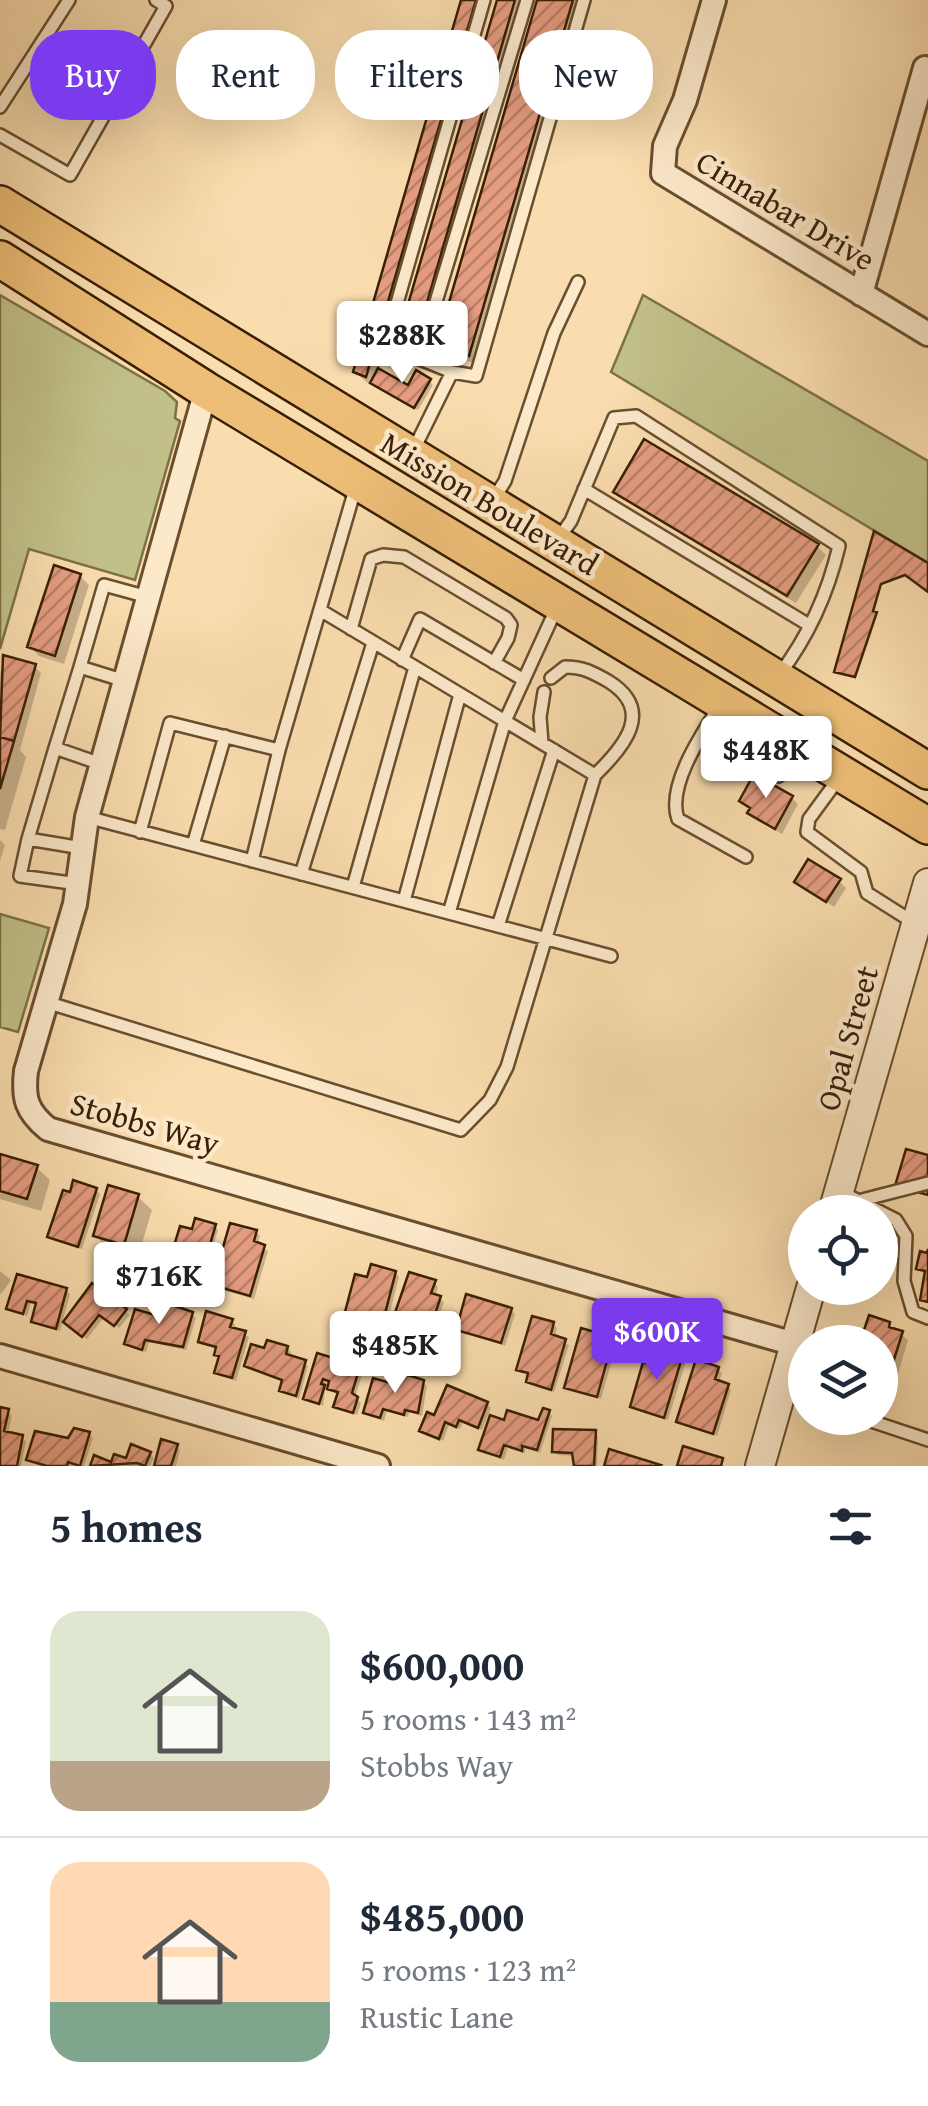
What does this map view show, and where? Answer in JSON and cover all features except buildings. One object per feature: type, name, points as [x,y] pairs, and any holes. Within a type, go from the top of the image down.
[{"type":"main road","name":"Mission Boulevard","points":[[0,204],[928,771]]},
{"type":"main road","name":"Mission Boulevard","points":[[0,260],[206,390],[928,826]]},
{"type":"street","name":"Cinnabar Drive","points":[[714,0],[686,100],[666,146],[663,173],[928,334]]},
{"type":"street","points":[[861,294],[925,68]]},
{"type":"street","name":"Stobbs Way","points":[[206,390],[87,817],[75,904],[26,1071],[23,1099],[34,1118],[48,1129],[788,1342]]},
{"type":"street","name":"Opal Street","points":[[846,1195],[918,942],[928,883]]},
{"type":"street","points":[[0,1356],[378,1466]]},
{"type":"street","points":[[760,1466],[788,1405]]},
{"type":"lane","points":[[0,106],[69,0]]},
{"type":"lane","points":[[0,135],[70,175],[166,6],[156,0]]},
{"type":"lane","points":[[484,0],[385,345],[452,372],[476,376],[584,0]]},
{"type":"lane","points":[[419,358],[527,0]]},
{"type":"lane","points":[[490,504],[505,481],[554,332],[578,282]]},
{"type":"lane","points":[[412,456],[452,372]]},
{"type":"lane","points":[[556,544],[571,521],[614,418],[636,416],[839,546],[830,583],[794,655],[776,679]]},
{"type":"lane","points":[[252,861],[279,750],[357,482]]},
{"type":"lane","points":[[584,489],[809,626]]},
{"type":"lane","points":[[351,629],[370,559],[382,555],[404,557],[506,618],[510,625],[508,638],[494,663]]},
{"type":"lane","points":[[78,884],[20,876],[28,840],[104,584],[148,597]]},
{"type":"lane","points":[[449,913],[506,721],[559,603]]},
{"type":"lane","points":[[320,610],[595,774]]},
{"type":"lane","points":[[402,660],[420,618],[524,680]]},
{"type":"lane","points":[[301,874],[373,642]]},
{"type":"lane","points":[[46,1002],[462,1130],[490,1100],[507,1067],[595,774],[618,753],[634,721],[632,703],[620,689],[584,667],[564,666],[551,678]]},
{"type":"lane","points":[[80,667],[124,680]]},
{"type":"lane","points":[[353,888],[415,667]]},
{"type":"lane","points":[[498,926],[548,746],[540,717],[544,692]]},
{"type":"lane","points":[[404,901],[460,694]]},
{"type":"lane","points":[[722,702],[690,754],[673,806],[678,819],[746,857]]},
{"type":"lane","points":[[140,832],[170,723],[279,750]]},
{"type":"lane","points":[[702,734],[779,776],[797,747]]},
{"type":"lane","points":[[193,845],[225,736]]},
{"type":"lane","points":[[55,748],[102,764]]},
{"type":"lane","points":[[842,774],[809,819],[808,832],[861,872],[867,893],[918,942]]},
{"type":"lane","points":[[87,817],[611,956]]},
{"type":"lane","points":[[28,840],[82,848]]},
{"type":"lane","points":[[872,1195],[928,1183]]},
{"type":"lane","points":[[898,1223],[906,1236],[907,1300],[914,1312],[928,1318]]},
{"type":"lane","points":[[898,1430],[928,1440]]},
{"type":"shaded area","points":[[0,295],[165,391],[177,402],[175,418],[180,421],[135,580],[29,549],[0,649]]},
{"type":"shaded area","points":[[643,295],[928,461],[928,563],[611,372]]},
{"type":"shaded area","points":[[0,914],[49,928],[18,1032],[0,1027]]}]
